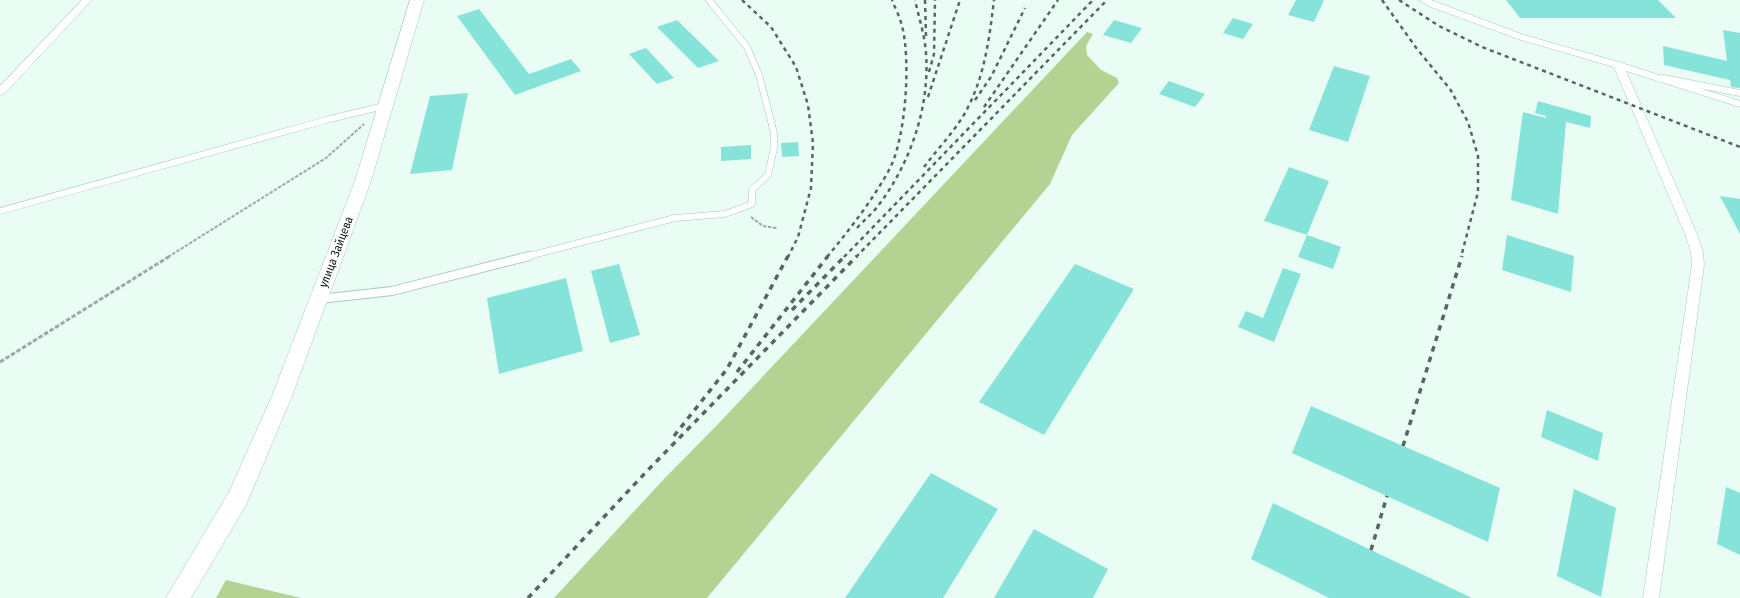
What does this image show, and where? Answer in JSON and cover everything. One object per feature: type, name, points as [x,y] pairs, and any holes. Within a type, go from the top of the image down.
[{"type":"street","points":[[0,92],[87,0]]},
{"type":"street","name":"улица Зайцева","points":[[178,598],[238,498],[282,396],[363,181],[384,106],[417,0]]},
{"type":"street","points":[[1424,0],[1521,37],[1654,76],[1740,104]]},
{"type":"street","points":[[1618,65],[1691,234],[1697,252],[1698,265],[1652,598]]},
{"type":"lane","points":[[318,299],[392,291],[675,218],[696,218],[741,210],[752,204],[752,190],[768,175],[774,148],[774,133],[759,75],[747,47],[710,0]]},
{"type":"lane","points":[[1654,76],[1740,94]]},
{"type":"lane","points":[[0,211],[322,121],[384,106]]},
{"type":"path","points":[[0,362],[326,158],[384,106]]},
{"type":"path","points":[[741,210],[763,226],[777,228]]},
{"type":"green space","points":[[1087,32],[1093,34],[1086,46],[1087,55],[1101,70],[1117,78],[1119,83],[1072,135],[1050,184],[707,598],[554,598],[663,480],[720,422]]},
{"type":"green space","points":[[226,580],[301,598],[216,598]]},
{"type":"building","points":[[1296,0],[1324,0],[1314,22],[1288,15]]},
{"type":"building","points":[[1506,0],[1658,0],[1676,18],[1520,18]]},
{"type":"building","points":[[479,9],[529,74],[571,59],[581,71],[515,95],[457,16]]},
{"type":"building","points":[[1233,18],[1253,24],[1243,39],[1223,33]]},
{"type":"building","points":[[677,20],[719,61],[698,68],[657,27]]},
{"type":"building","points":[[1114,20],[1142,28],[1131,43],[1103,35]]},
{"type":"building","points":[[1723,30],[1740,33],[1740,88],[1731,87],[1730,80],[1664,65],[1663,46],[1727,61]]},
{"type":"building","points":[[646,48],[674,78],[657,84],[629,54]]},
{"type":"building","points":[[1334,66],[1370,76],[1348,142],[1309,130]]},
{"type":"building","points":[[1169,81],[1205,94],[1195,107],[1159,94]]},
{"type":"building","points":[[468,93],[452,170],[410,174],[430,96]]},
{"type":"building","points":[[1538,101],[1591,116],[1590,128],[1566,122],[1558,214],[1511,200],[1523,112],[1546,118],[1546,116],[1535,113]]},
{"type":"building","points":[[798,142],[799,156],[782,157],[781,143]]},
{"type":"building","points":[[751,145],[751,159],[721,161],[721,147]]},
{"type":"building","points":[[1289,167],[1329,181],[1307,235],[1264,221]]},
{"type":"building","points":[[1720,196],[1740,199],[1740,234]]},
{"type":"building","points":[[1307,235],[1341,247],[1333,269],[1298,257]]},
{"type":"building","points":[[1507,235],[1574,256],[1571,292],[1502,270]]},
{"type":"building","points":[[619,264],[640,335],[610,343],[591,271]]},
{"type":"building","points":[[1075,264],[1134,289],[1044,435],[979,402]]},
{"type":"building","points":[[1283,268],[1301,274],[1274,342],[1238,327],[1246,311],[1263,318]]},
{"type":"building","points":[[566,278],[583,351],[499,374],[487,298]]},
{"type":"building","points":[[1311,406],[1500,488],[1488,542],[1292,453]]},
{"type":"building","points":[[1547,410],[1603,433],[1598,461],[1541,437]]},
{"type":"building","points":[[931,473],[998,509],[943,598],[845,598]]},
{"type":"building","points":[[1726,487],[1740,493],[1740,555],[1717,544]]},
{"type":"building","points":[[1574,489],[1616,508],[1601,597],[1557,576]]},
{"type":"building","points":[[1273,503],[1472,598],[1329,598],[1251,559]]},
{"type":"building","points":[[1034,529],[1108,569],[1093,598],[994,598]]},
{"type":"railway","points":[[742,0],[771,27],[796,67],[808,105],[813,143],[811,188],[798,237],[788,257]]},
{"type":"railway","points":[[827,257],[875,193],[889,170],[895,156],[903,120],[906,58],[902,26],[892,0]]},
{"type":"railway","points":[[857,228],[873,212],[889,190],[900,172],[916,134],[925,94],[926,54],[915,0]]},
{"type":"railway","points":[[925,0],[926,36]]},
{"type":"railway","points":[[929,72],[934,54],[935,0]]},
{"type":"railway","points":[[928,97],[960,0]]},
{"type":"railway","points":[[924,167],[962,118],[976,90],[984,61],[994,0]]},
{"type":"railway","points":[[984,107],[1058,0]]},
{"type":"railway","points":[[844,257],[1093,0]]},
{"type":"railway","points":[[856,257],[1107,0]]},
{"type":"railway","points":[[1382,0],[1417,49],[1450,89],[1468,122],[1478,156],[1478,192],[1461,257]]},
{"type":"railway","points":[[1399,0],[1439,26],[1482,47],[1740,147]]},
{"type":"railway","points":[[975,100],[991,77],[1025,8]]},
{"type":"railway","points":[[674,436],[727,369],[788,256]]},
{"type":"railway","points":[[737,372],[828,256]]},
{"type":"railway","points":[[792,310],[845,256]]},
{"type":"railway","points":[[528,598],[647,471],[857,256]]},
{"type":"railway","points":[[1403,446],[1462,256]]},
{"type":"railway","points":[[1371,550],[1387,496]]}]
